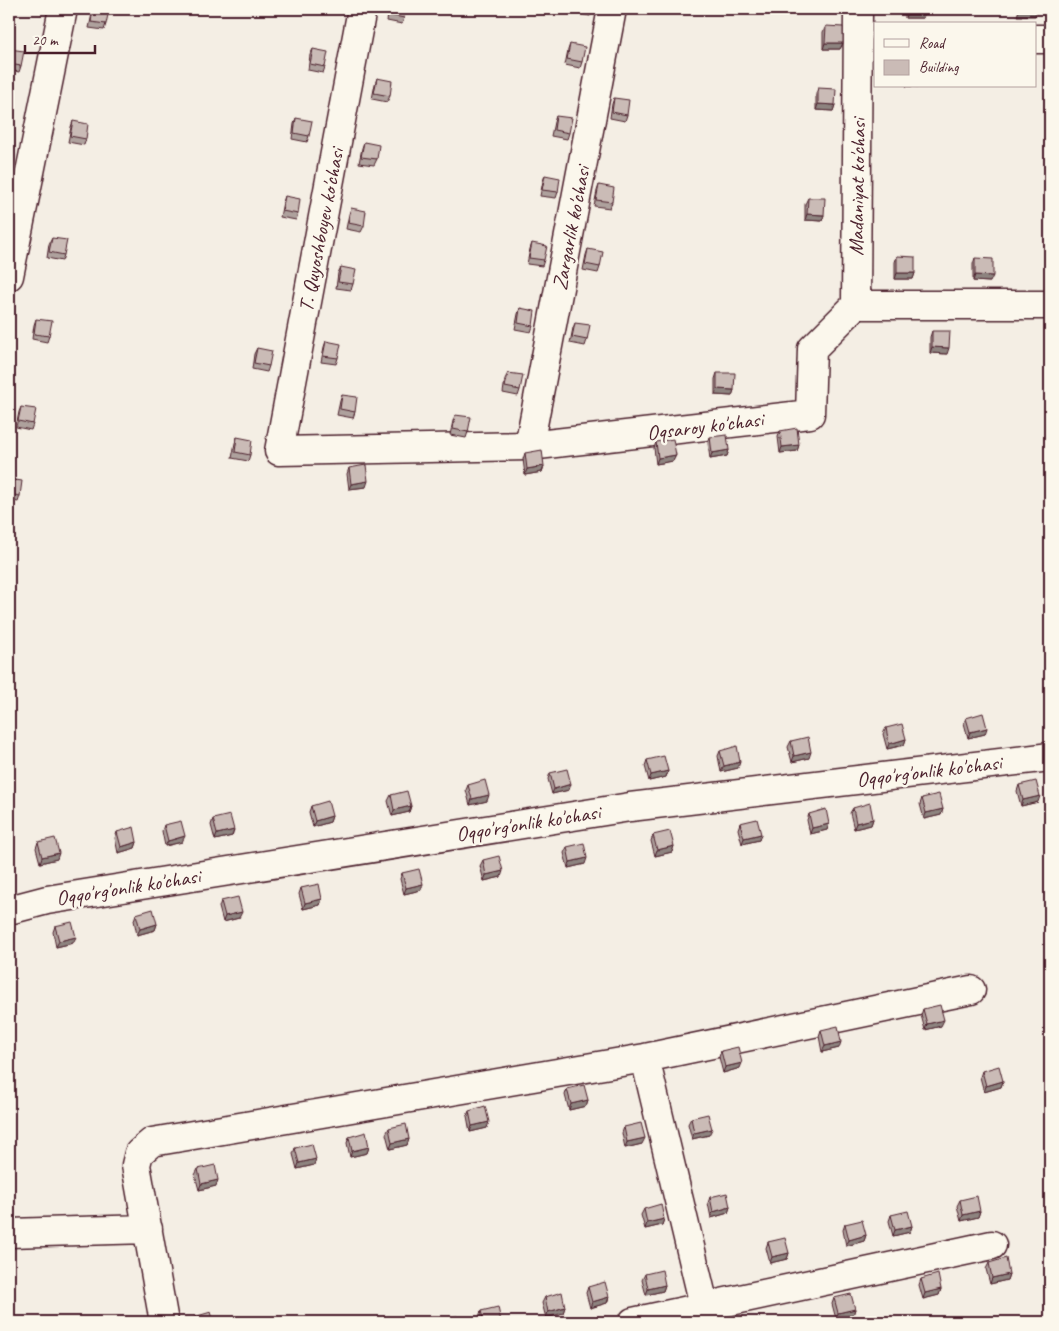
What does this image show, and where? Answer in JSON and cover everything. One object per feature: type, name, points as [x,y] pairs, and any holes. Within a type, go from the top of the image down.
[{"type":"street","points":[[9,276],[63,9]]},
{"type":"street","name":"T. Quyoshboyev ko'chasi","points":[[279,451],[362,9]]},
{"type":"street","name":"Zargarlik ko'chasi","points":[[529,446],[612,9]]},
{"type":"street","name":"Madaniyat ko'chasi","points":[[856,305],[867,39],[858,9]]},
{"type":"street","points":[[1036,39],[1050,39]]},
{"type":"street","points":[[856,305],[1050,305]]},
{"type":"street","name":"Oqsaroy ko'chasi","points":[[279,451],[529,446],[810,414],[812,349],[856,305]]},
{"type":"street","name":"Oqqo'rg'onlik ko'chasi","points":[[9,910],[47,900],[630,807],[1050,757]]},
{"type":"street","points":[[164,1322],[136,1165],[139,1153],[152,1142],[645,1058],[971,990]]},
{"type":"street","points":[[645,1058],[706,1315]]},
{"type":"street","points":[[9,1233],[148,1230]]},
{"type":"street","points":[[633,1322],[706,1315],[992,1245]]},
{"type":"building","points":[[93,9],[109,10],[106,24],[91,22]]},
{"type":"building","points":[[390,9],[406,9],[404,18],[389,15]]},
{"type":"building","points":[[907,9],[925,9],[925,12],[907,12]]},
{"type":"building","points":[[1037,9],[1037,10],[1019,10]]},
{"type":"building","points":[[826,26],[843,27],[843,43],[825,43]]},
{"type":"building","points":[[570,44],[585,47],[582,62],[567,59]]},
{"type":"building","points":[[9,49],[24,51],[21,66],[9,64]]},
{"type":"building","points":[[313,49],[328,52],[325,67],[310,64]]},
{"type":"building","points":[[377,78],[392,81],[390,96],[374,93]]},
{"type":"building","points":[[818,88],[836,89],[835,105],[818,104]]},
{"type":"building","points":[[614,98],[629,100],[627,115],[612,112]]},
{"type":"building","points":[[556,116],[572,118],[569,133],[554,130]]},
{"type":"building","points":[[296,118],[312,121],[309,136],[294,133]]},
{"type":"building","points":[[73,121],[88,124],[86,139],[70,136]]},
{"type":"building","points":[[364,142],[379,145],[377,159],[361,157]]},
{"type":"building","points":[[545,175],[560,178],[558,192],[542,190]]},
{"type":"building","points":[[599,185],[614,188],[612,202],[596,200]]},
{"type":"building","points":[[285,196],[300,199],[298,214],[282,211]]},
{"type":"building","points":[[808,198],[825,198],[824,215],[807,214]]},
{"type":"building","points":[[351,208],[366,211],[364,226],[348,223]]},
{"type":"building","points":[[52,238],[67,240],[64,255],[49,252]]},
{"type":"building","points":[[532,243],[547,246],[544,260],[529,258]]},
{"type":"building","points":[[588,249],[603,252],[600,267],[585,264]]},
{"type":"building","points":[[897,256],[915,257],[915,273],[897,273]]},
{"type":"building","points":[[975,258],[993,259],[993,276],[975,275]]},
{"type":"building","points":[[341,267],[356,270],[353,284],[338,282]]},
{"type":"building","points":[[520,308],[535,311],[533,326],[518,323]]},
{"type":"building","points":[[36,319],[52,321],[49,336],[34,334]]},
{"type":"building","points":[[575,323],[590,325],[587,340],[572,337]]},
{"type":"building","points":[[932,331],[950,331],[949,348],[932,347]]},
{"type":"building","points":[[326,341],[341,344],[338,358],[323,356]]},
{"type":"building","points":[[257,348],[272,351],[269,366],[254,363]]},
{"type":"building","points":[[508,373],[523,375],[520,390],[505,387]]},
{"type":"building","points":[[717,373],[735,373],[734,390],[717,389]]},
{"type":"building","points":[[342,395],[357,397],[355,412],[340,409]]},
{"type":"building","points":[[21,407],[36,409],[33,424],[18,421]]},
{"type":"building","points":[[455,415],[471,417],[468,432],[453,429]]},
{"type":"building","points":[[797,428],[799,445],[782,447],[780,431]]},
{"type":"building","points":[[727,435],[729,450],[712,453],[710,437]]},
{"type":"building","points":[[237,437],[252,440],[250,455],[235,452]]},
{"type":"building","points":[[673,439],[676,455],[658,458],[656,442]]},
{"type":"building","points":[[542,450],[544,466],[527,469],[525,453]]},
{"type":"building","points":[[366,465],[368,481],[351,484],[349,468]]},
{"type":"building","points":[[9,479],[22,481],[20,496],[9,494]]},
{"type":"building","points":[[983,713],[987,728],[970,732],[966,718]]},
{"type":"building","points":[[902,724],[906,739],[889,744],[886,728]]},
{"type":"building","points":[[808,737],[811,752],[794,756],[791,741]]},
{"type":"building","points":[[737,746],[740,762],[724,766],[720,751]]},
{"type":"building","points":[[664,756],[668,771],[651,775],[647,760]]},
{"type":"building","points":[[567,769],[571,784],[554,789],[550,773]]},
{"type":"building","points":[[485,780],[489,795],[472,799],[468,785]]},
{"type":"building","points":[[1036,781],[1040,796],[1023,800],[1019,785]]},
{"type":"building","points":[[407,791],[411,806],[394,810],[391,795]]},
{"type":"building","points":[[939,794],[943,809],[926,813],[922,798]]},
{"type":"building","points":[[328,801],[332,816],[315,821],[311,806]]},
{"type":"building","points":[[870,803],[873,819],[856,823],[853,808]]},
{"type":"building","points":[[826,809],[829,824],[812,828],[809,814]]},
{"type":"building","points":[[230,815],[234,830],[217,834],[213,819]]},
{"type":"building","points":[[757,819],[761,834],[744,838],[740,823]]},
{"type":"building","points":[[181,821],[185,836],[168,841],[164,825]]},
{"type":"building","points":[[134,827],[137,842],[121,847],[117,832]]},
{"type":"building","points":[[670,831],[674,846],[657,850],[653,835]]},
{"type":"building","points":[[55,838],[59,853],[42,857],[38,842]]},
{"type":"building","points":[[584,843],[587,858],[570,862],[567,847]]},
{"type":"building","points":[[499,856],[503,871],[486,875],[483,860]]},
{"type":"building","points":[[419,869],[423,884],[406,888],[402,873]]},
{"type":"building","points":[[319,884],[322,899],[305,903],[301,888]]},
{"type":"building","points":[[238,897],[242,912],[225,916],[221,901]]},
{"type":"building","points":[[153,909],[157,924],[140,929],[136,914]]},
{"type":"building","points":[[72,922],[76,937],[59,941],[55,926]]},
{"type":"building","points":[[940,1005],[944,1020],[927,1024],[923,1009]]},
{"type":"building","points":[[838,1026],[841,1042],[825,1046],[821,1030]]},
{"type":"building","points":[[738,1047],[742,1063],[725,1067],[721,1051]]},
{"type":"building","points":[[999,1066],[1003,1081],[986,1086],[982,1071]]},
{"type":"building","points":[[584,1085],[588,1100],[571,1104],[567,1089]]},
{"type":"building","points":[[485,1106],[489,1122],[472,1126],[469,1111]]},
{"type":"building","points":[[708,1114],[712,1129],[694,1133],[691,1118]]},
{"type":"building","points":[[641,1123],[645,1138],[627,1142],[624,1127]]},
{"type":"building","points":[[406,1124],[409,1139],[392,1143],[389,1128]]},
{"type":"building","points":[[366,1132],[369,1147],[352,1151],[349,1137]]},
{"type":"building","points":[[312,1144],[316,1159],[299,1163],[295,1148]]},
{"type":"building","points":[[215,1165],[218,1180],[201,1184],[198,1169]]},
{"type":"building","points":[[727,1193],[730,1207],[713,1212],[710,1197]]},
{"type":"building","points":[[977,1196],[980,1211],[963,1215],[960,1200]]},
{"type":"building","points":[[661,1204],[664,1219],[647,1223],[644,1209]]},
{"type":"building","points":[[908,1211],[912,1226],[895,1230],[891,1215]]},
{"type":"building","points":[[862,1220],[866,1235],[849,1240],[845,1224]]},
{"type":"building","points":[[785,1238],[789,1253],[772,1257],[768,1242]]},
{"type":"building","points":[[1006,1258],[1009,1274],[992,1278],[989,1263]]},
{"type":"building","points":[[662,1270],[665,1285],[648,1289],[645,1274]]},
{"type":"building","points":[[938,1274],[941,1289],[925,1293],[921,1279]]},
{"type":"building","points":[[605,1282],[609,1297],[592,1302],[588,1287]]},
{"type":"building","points":[[562,1292],[565,1307],[548,1312],[545,1297]]},
{"type":"building","points":[[851,1294],[855,1309],[838,1313],[834,1298]]},
{"type":"building","points":[[498,1307],[501,1322],[484,1322],[481,1311]]},
{"type":"building","points":[[211,1312],[214,1322],[196,1322],[194,1317]]},
{"type":"building","points":[[457,1316],[459,1322],[441,1322],[441,1320]]}]
